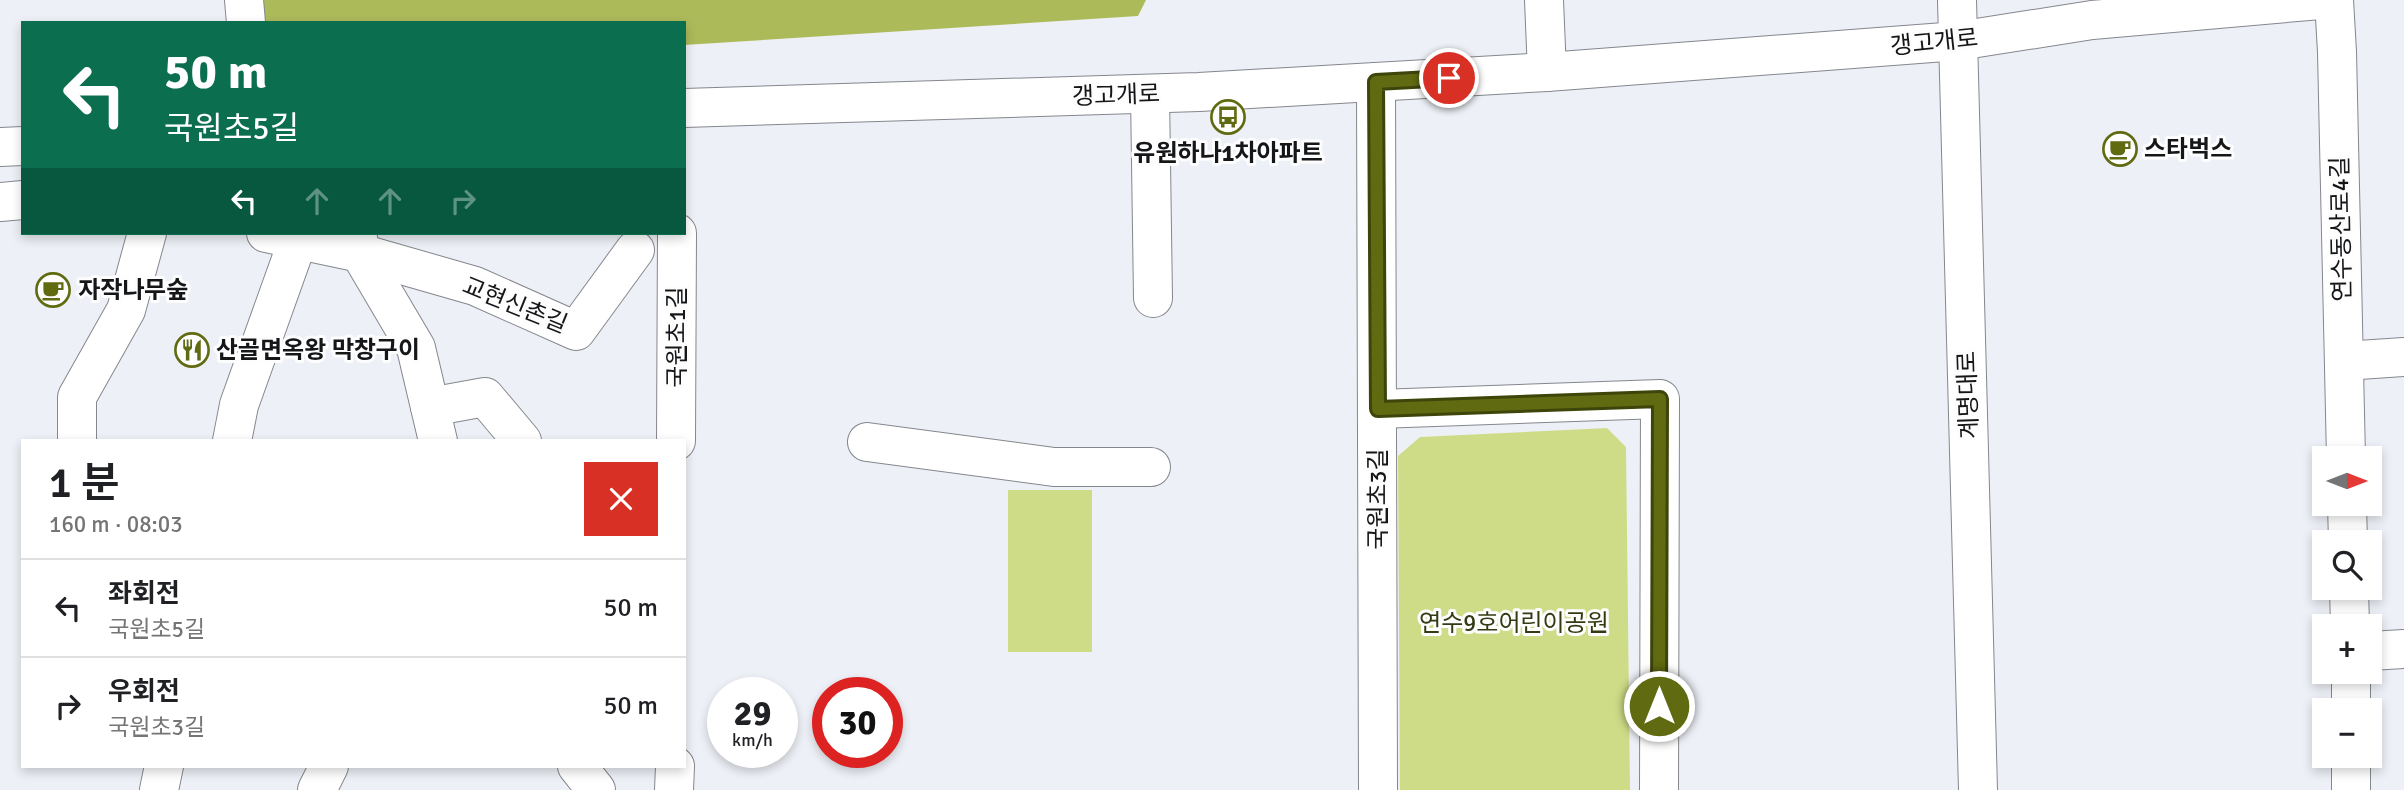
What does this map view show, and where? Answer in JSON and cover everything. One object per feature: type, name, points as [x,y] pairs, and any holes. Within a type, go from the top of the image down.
[{"type":"street","points":[[244,0],[246,21]]},
{"type":"street","points":[[1544,0],[1547,72]]},
{"type":"street","name":"계명대로","points":[[1957,0],[1978,790]]},
{"type":"street","name":"갱고개로","points":[[686,108],[1150,94],[1547,72],[1958,41],[2092,20],[2320,0]]},
{"type":"street","name":"연수동산로4길","points":[[2334,0],[2346,446]]},
{"type":"street","name":"국원초3길","points":[[1376,82],[1378,790]]},
{"type":"street","points":[[1150,94],[1153,298]]},
{"type":"street","points":[[0,147],[21,146]]},
{"type":"street","points":[[0,202],[21,200]]},
{"type":"street","points":[[77,439],[77,397],[126,310],[146,235]]},
{"type":"street","name":"국원초1길","points":[[676,439],[677,235]]},
{"type":"street","points":[[232,439],[282,236],[358,243],[416,348],[434,424],[485,397],[520,439]]},
{"type":"street","name":"교현신촌길","points":[[358,243],[475,286],[576,331],[635,250]]},
{"type":"street","points":[[2344,361],[2404,357]]},
{"type":"street","points":[[1378,409],[1660,399],[1659,790]]},
{"type":"street","points":[[867,442],[1055,467],[1152,467]]},
{"type":"street","points":[[2382,650],[2404,649]]},
{"type":"street","points":[[159,790],[164,768]]},
{"type":"street","points":[[317,790],[328,768]]},
{"type":"street","points":[[579,768],[596,790]]},
{"type":"street","points":[[674,768],[674,790]]},
{"type":"street","points":[[2351,768],[2351,790]]},
{"type":"green space","points":[[261,0],[1146,0],[1138,16],[686,45],[686,21],[260,21]]},
{"type":"green space","name":"연수9호어린이공원","points":[[1607,428],[1626,447],[1630,790],[1400,790],[1398,456],[1420,437]]},
{"type":"green space","points":[[1008,490],[1092,490],[1092,652],[1008,652]]},
{"type":"place","name":"유원하나1차아파트","points":[[1228,117]]},
{"type":"place","name":"스타벅스","points":[[2120,149]]},
{"type":"place","name":"자작나무숲","points":[[53,290]]},
{"type":"place","name":"산골면옥왕 막창구이","points":[[192,350]]},
{"type":"route","points":[[1449,78],[1376,82],[1378,409],[1660,399],[1659,706]]}]
